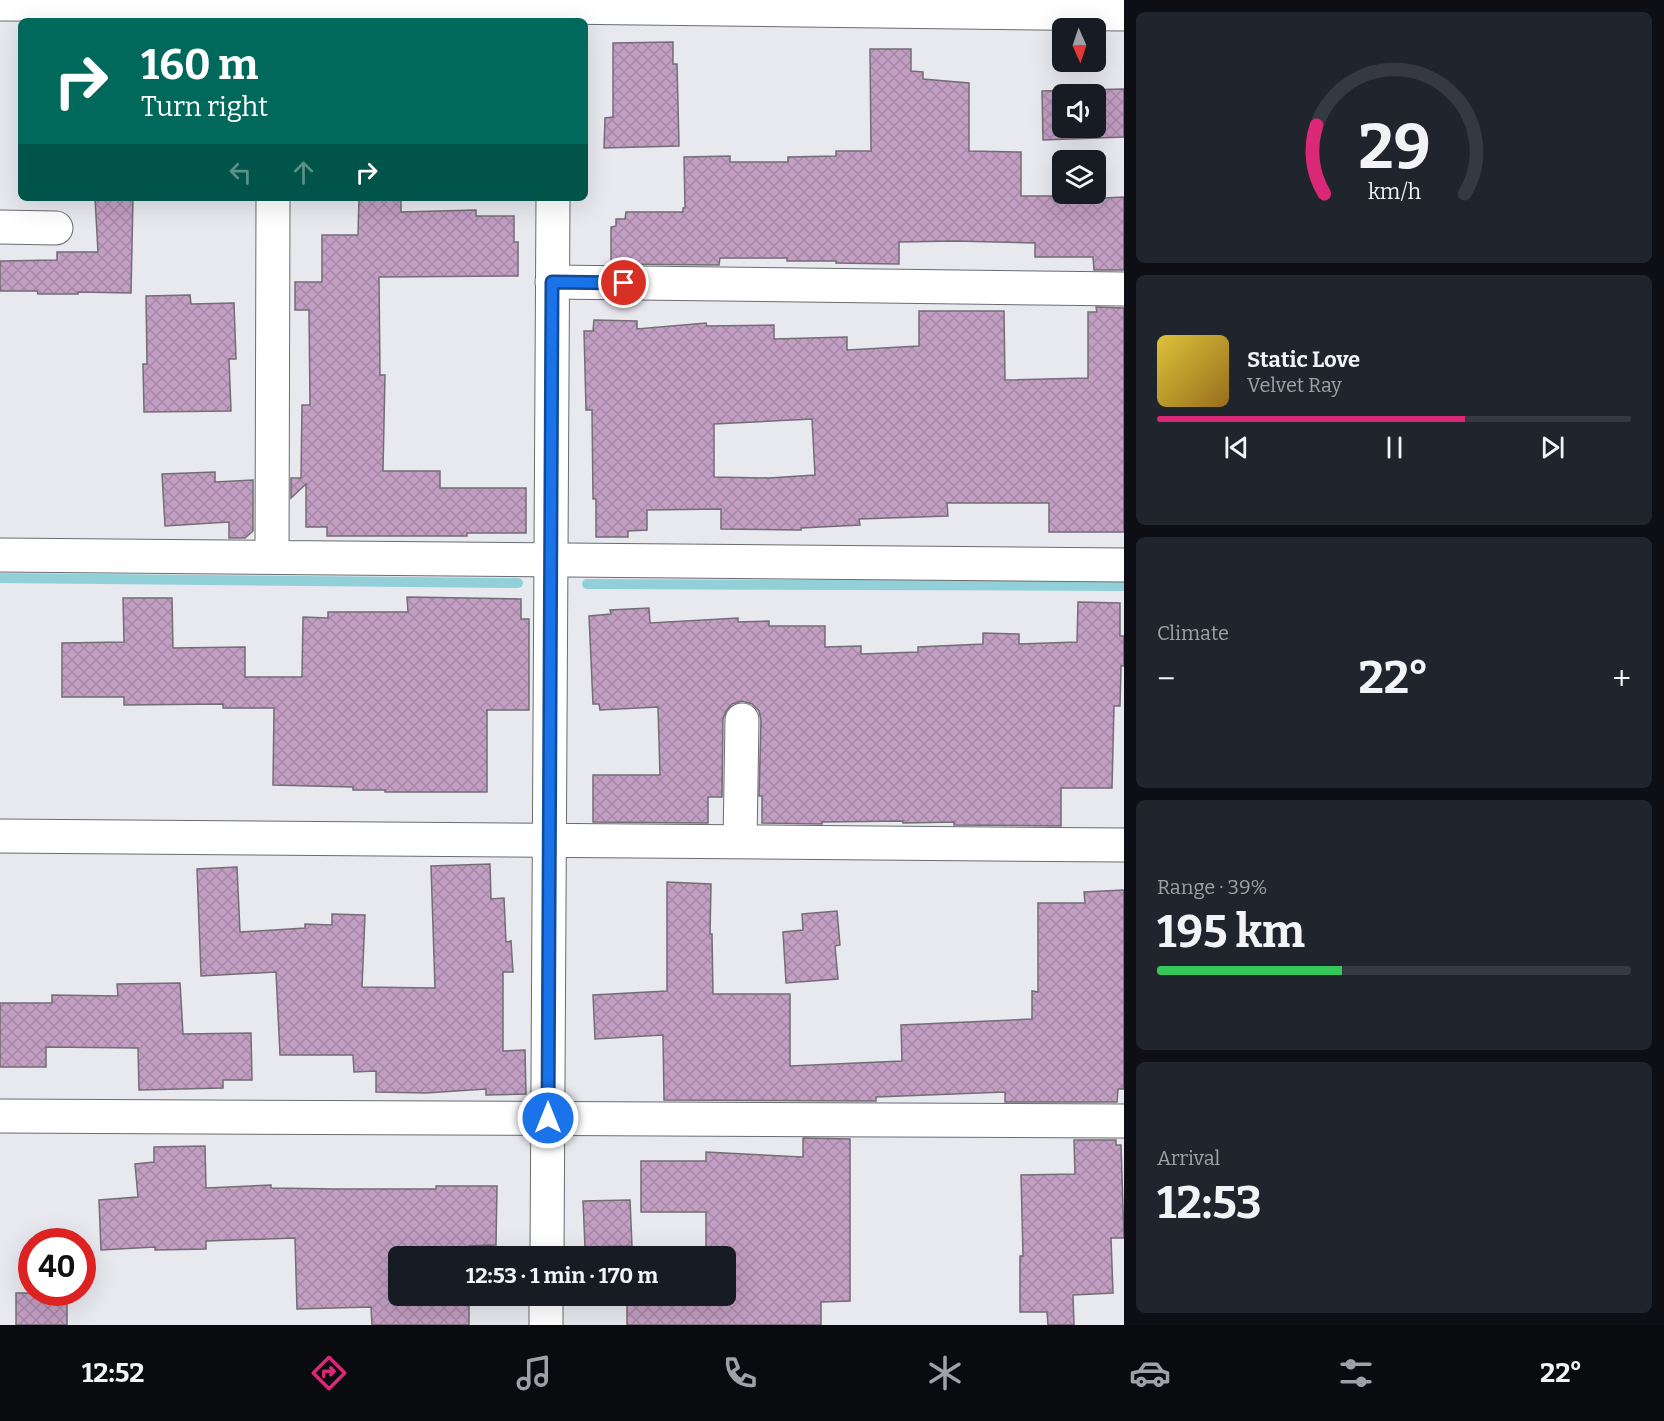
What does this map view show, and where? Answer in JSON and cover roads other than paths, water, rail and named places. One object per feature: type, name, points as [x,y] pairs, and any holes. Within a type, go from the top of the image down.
[{"type":"street","points":[[0,4],[273,13],[556,9],[1124,14]]},
{"type":"street","points":[[272,557],[273,201]]},
{"type":"street","points":[[547,1246],[554,201]]},
{"type":"street","points":[[0,227],[56,228]]},
{"type":"street","points":[[552,282],[1124,289]]},
{"type":"street","points":[[0,555],[1124,565]]},
{"type":"street","points":[[740,842],[742,720]]},
{"type":"street","points":[[0,836],[1124,844]]},
{"type":"street","points":[[0,1116],[1124,1121]]},
{"type":"street","points":[[546,1306],[546,1325]]},
{"type":"waterway","points":[[0,578],[518,583]]},
{"type":"waterway","points":[[587,584],[1124,586]]}]
